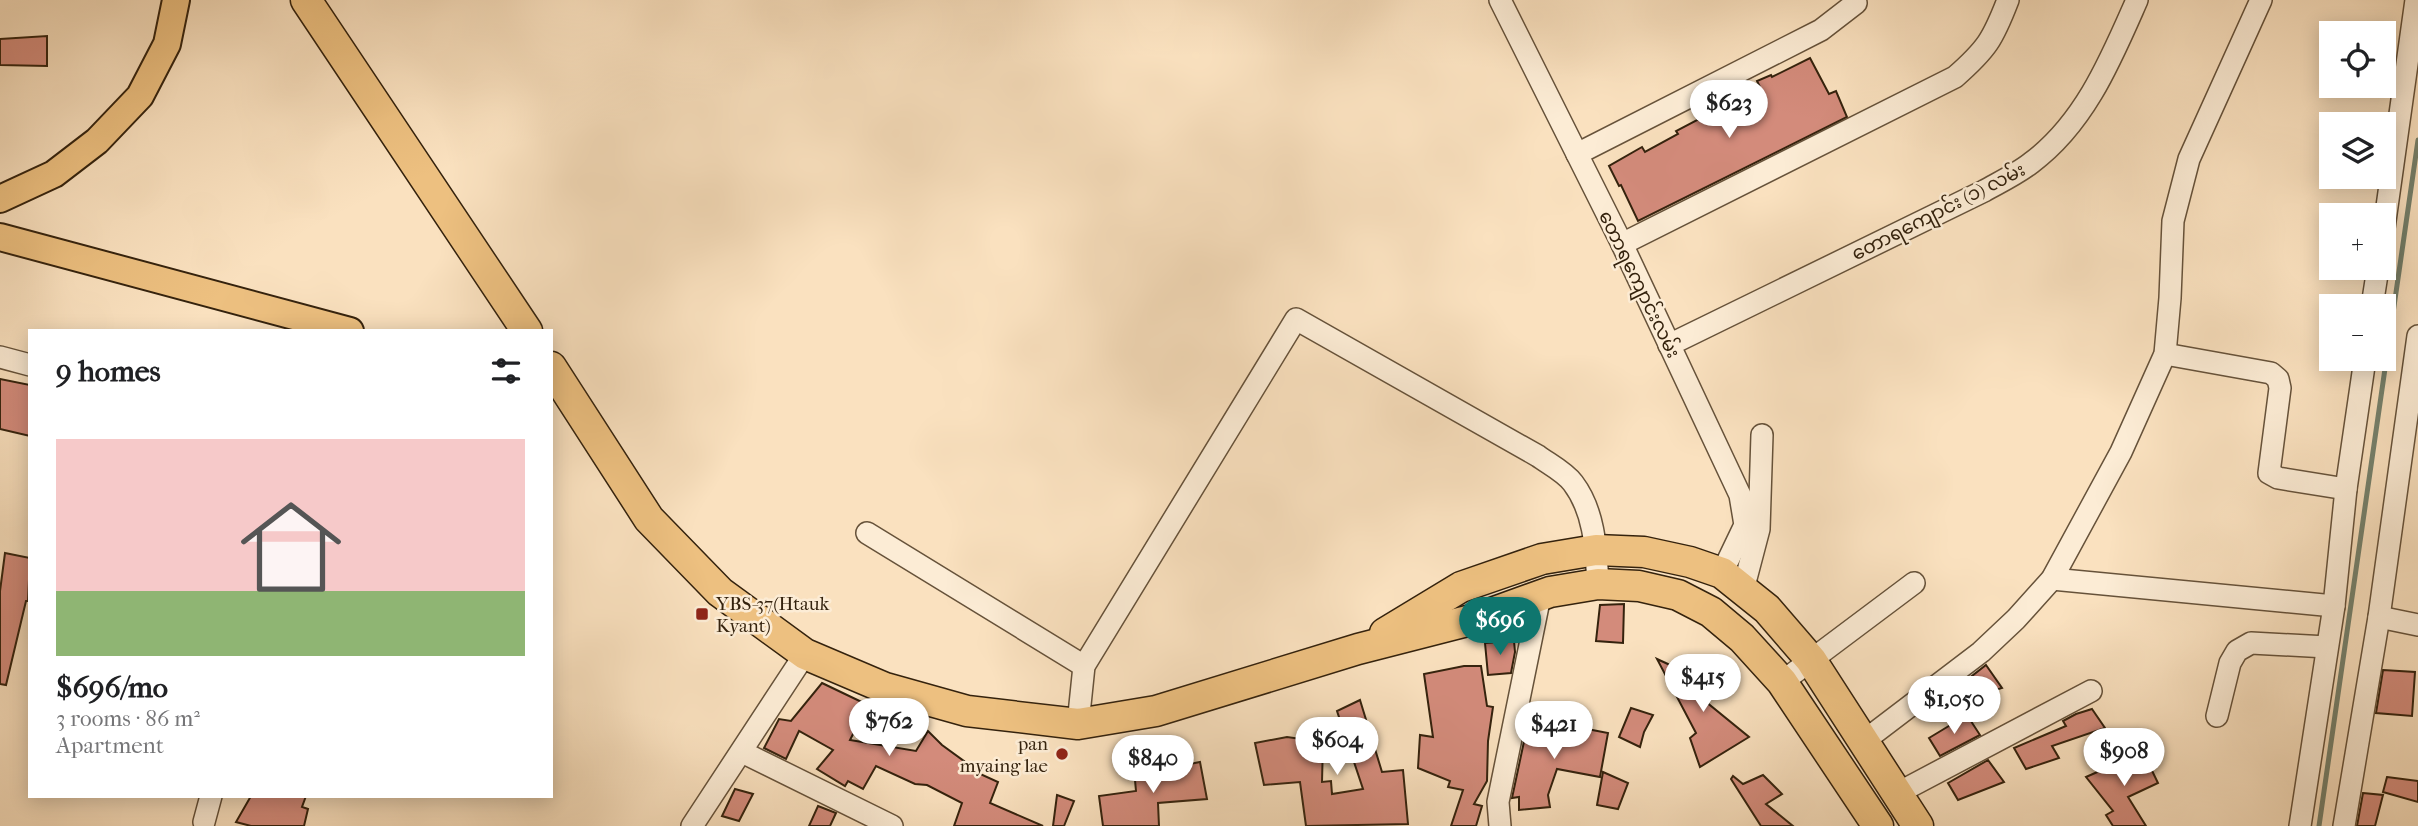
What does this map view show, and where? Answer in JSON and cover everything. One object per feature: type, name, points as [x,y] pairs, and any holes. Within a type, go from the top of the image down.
[{"type":"highway","points":[[306,0],[526,329]]},
{"type":"highway","points":[[556,380],[649,519],[720,592],[805,654],[885,688],[967,711],[1078,724],[1156,711],[1358,649],[1475,619],[1540,596],[1598,584],[1639,586],[1678,595],[1711,612],[1742,638],[1782,682],[1878,826]]},
{"type":"highway","points":[[1358,649],[1461,587],[1542,559],[1596,550],[1644,552],[1690,562],[1733,582],[1767,609],[1811,660],[1918,826]]},
{"type":"main road","points":[[0,199],[54,174],[97,141],[140,96],[167,44],[176,0]]},
{"type":"main road","points":[[0,237],[338,329]]},
{"type":"street","name":"တောရကျောင်းလမ်း","points":[[1500,0],[1622,244],[1740,495],[1745,524],[1738,544],[1733,582]]},
{"type":"street","points":[[1622,244],[1955,77],[1982,54],[1996,31],[2008,0]]},
{"type":"street","name":"တောရကျောင်း (၁) လမ်း","points":[[1669,345],[1984,191],[2031,164],[2052,145],[2081,111],[2106,70],[2137,0]]},
{"type":"street","points":[[1864,741],[1981,652],[2052,579],[2120,452],[2165,354],[2174,220],[2189,159],[2261,0]]},
{"type":"street","points":[[2388,203],[2416,0]]},
{"type":"street","points":[[1577,154],[1821,30],[1856,3]]},
{"type":"street","points":[[1078,724],[1084,666],[1296,319],[1538,456],[1572,482],[1590,516],[1598,584]]},
{"type":"street","points":[[2344,826],[2379,617],[2418,336]]},
{"type":"street","points":[[2165,354],[2271,373],[2278,379],[2280,388],[2269,473],[2278,478],[2346,489]]},
{"type":"street","points":[[0,357],[28,364]]},
{"type":"street","points":[[2300,826],[2334,606],[2346,489],[2363,371]]},
{"type":"street","points":[[1733,582],[1759,529],[1762,435]]},
{"type":"street","points":[[867,533],[1084,666]]},
{"type":"street","points":[[2052,579],[2334,606]]},
{"type":"street","points":[[1782,682],[1914,583]]},
{"type":"street","points":[[1500,826],[1498,802],[1540,596]]},
{"type":"street","points":[[2379,617],[2418,625]]},
{"type":"street","points":[[2217,716],[2230,663],[2237,651],[2251,643],[2327,648]]},
{"type":"street","points":[[692,826],[805,654]]},
{"type":"street","points":[[1898,793],[2091,691]]},
{"type":"street","points":[[742,752],[892,826]]},
{"type":"street","points":[[204,822],[210,798]]},
{"type":"building","points":[[47,36],[47,66],[0,65],[0,39]]},
{"type":"building","points":[[1810,58],[1829,94],[1836,91],[1847,117],[1638,221],[1609,166],[1642,147],[1645,152],[1678,134],[1676,131],[1760,87],[1757,81],[1771,75],[1772,77]]},
{"type":"building","points":[[0,379],[28,385],[28,436],[0,429]]},
{"type":"building","points":[[5,553],[28,558],[28,601],[6,685],[0,684],[0,591]]},
{"type":"building","points":[[1624,604],[1623,643],[1596,641],[1600,605]]},
{"type":"building","points":[[1514,641],[1511,673],[1488,675],[1485,643]]},
{"type":"building","points":[[1657,659],[1694,676],[1704,670],[1719,692],[1705,701],[1749,737],[1700,767],[1690,738],[1696,733]]},
{"type":"building","points":[[1986,665],[2002,688],[1972,697],[1963,683]]},
{"type":"building","points":[[1464,666],[1481,666],[1487,706],[1493,707],[1488,741],[1487,781],[1474,804],[1482,806],[1476,826],[1451,826],[1463,790],[1448,787],[1450,781],[1418,768],[1420,735],[1433,737],[1424,674]]},
{"type":"building","points":[[2383,670],[2415,672],[2412,716],[2376,713]]},
{"type":"building","points":[[822,683],[868,705],[850,740],[916,751],[928,731],[968,764],[967,768],[998,782],[990,803],[1043,826],[954,826],[962,803],[927,785],[915,784],[876,766],[863,789],[848,781],[845,786],[817,769],[833,750],[799,731],[786,759],[764,748],[779,719],[791,721]]},
{"type":"building","points":[[1360,700],[1382,772],[1403,770],[1408,824],[1306,826],[1300,782],[1264,785],[1255,743],[1287,737],[1323,742],[1322,782],[1331,781],[1332,794],[1363,789],[1337,711]]},
{"type":"building","points":[[1631,708],[1653,715],[1640,747],[1619,737]]},
{"type":"building","points":[[2092,709],[2105,728],[2052,746],[2059,758],[2026,769],[2014,748],[2066,726],[2063,721]]},
{"type":"building","points":[[1967,715],[1980,735],[1940,756],[1929,738]]},
{"type":"building","points":[[1529,718],[1543,721],[1542,728],[1586,736],[1587,729],[1608,733],[1600,777],[1557,769],[1548,795],[1550,807],[1519,810],[1519,797],[1512,798]]},
{"type":"building","points":[[2143,752],[2158,783],[2128,797],[2146,826],[2113,826],[2106,815],[2113,811],[2086,777]]},
{"type":"building","points":[[1988,760],[2004,782],[1958,800],[1948,783]]},
{"type":"building","points":[[1200,762],[1207,799],[1158,803],[1159,826],[1103,826],[1099,796],[1136,791],[1134,769],[1158,766],[1159,770]]},
{"type":"building","points":[[1603,772],[1628,783],[1618,809],[1597,805]]},
{"type":"building","points":[[1763,775],[1782,794],[1766,804],[1793,826],[1761,826],[1731,779],[1733,776],[1743,784]]},
{"type":"building","points":[[2387,777],[2418,781],[2418,802],[2383,792]]},
{"type":"building","points":[[735,789],[753,794],[739,821],[722,816]]},
{"type":"building","points":[[2363,793],[2383,795],[2375,826],[2357,826]]},
{"type":"building","points":[[1057,795],[1074,801],[1064,826],[1053,826]]},
{"type":"building","points":[[250,798],[305,798],[302,807],[308,809],[304,826],[251,826],[236,822]]},
{"type":"building","points":[[818,806],[836,813],[830,826],[809,826]]},
{"type":"waterway","points":[[2319,826],[2418,140]]},
{"type":"place","name":"YBS-37(Htauk Kyant)","points":[[702,614]]},
{"type":"place","name":"pan myaing lae","points":[[1062,754]]}]
